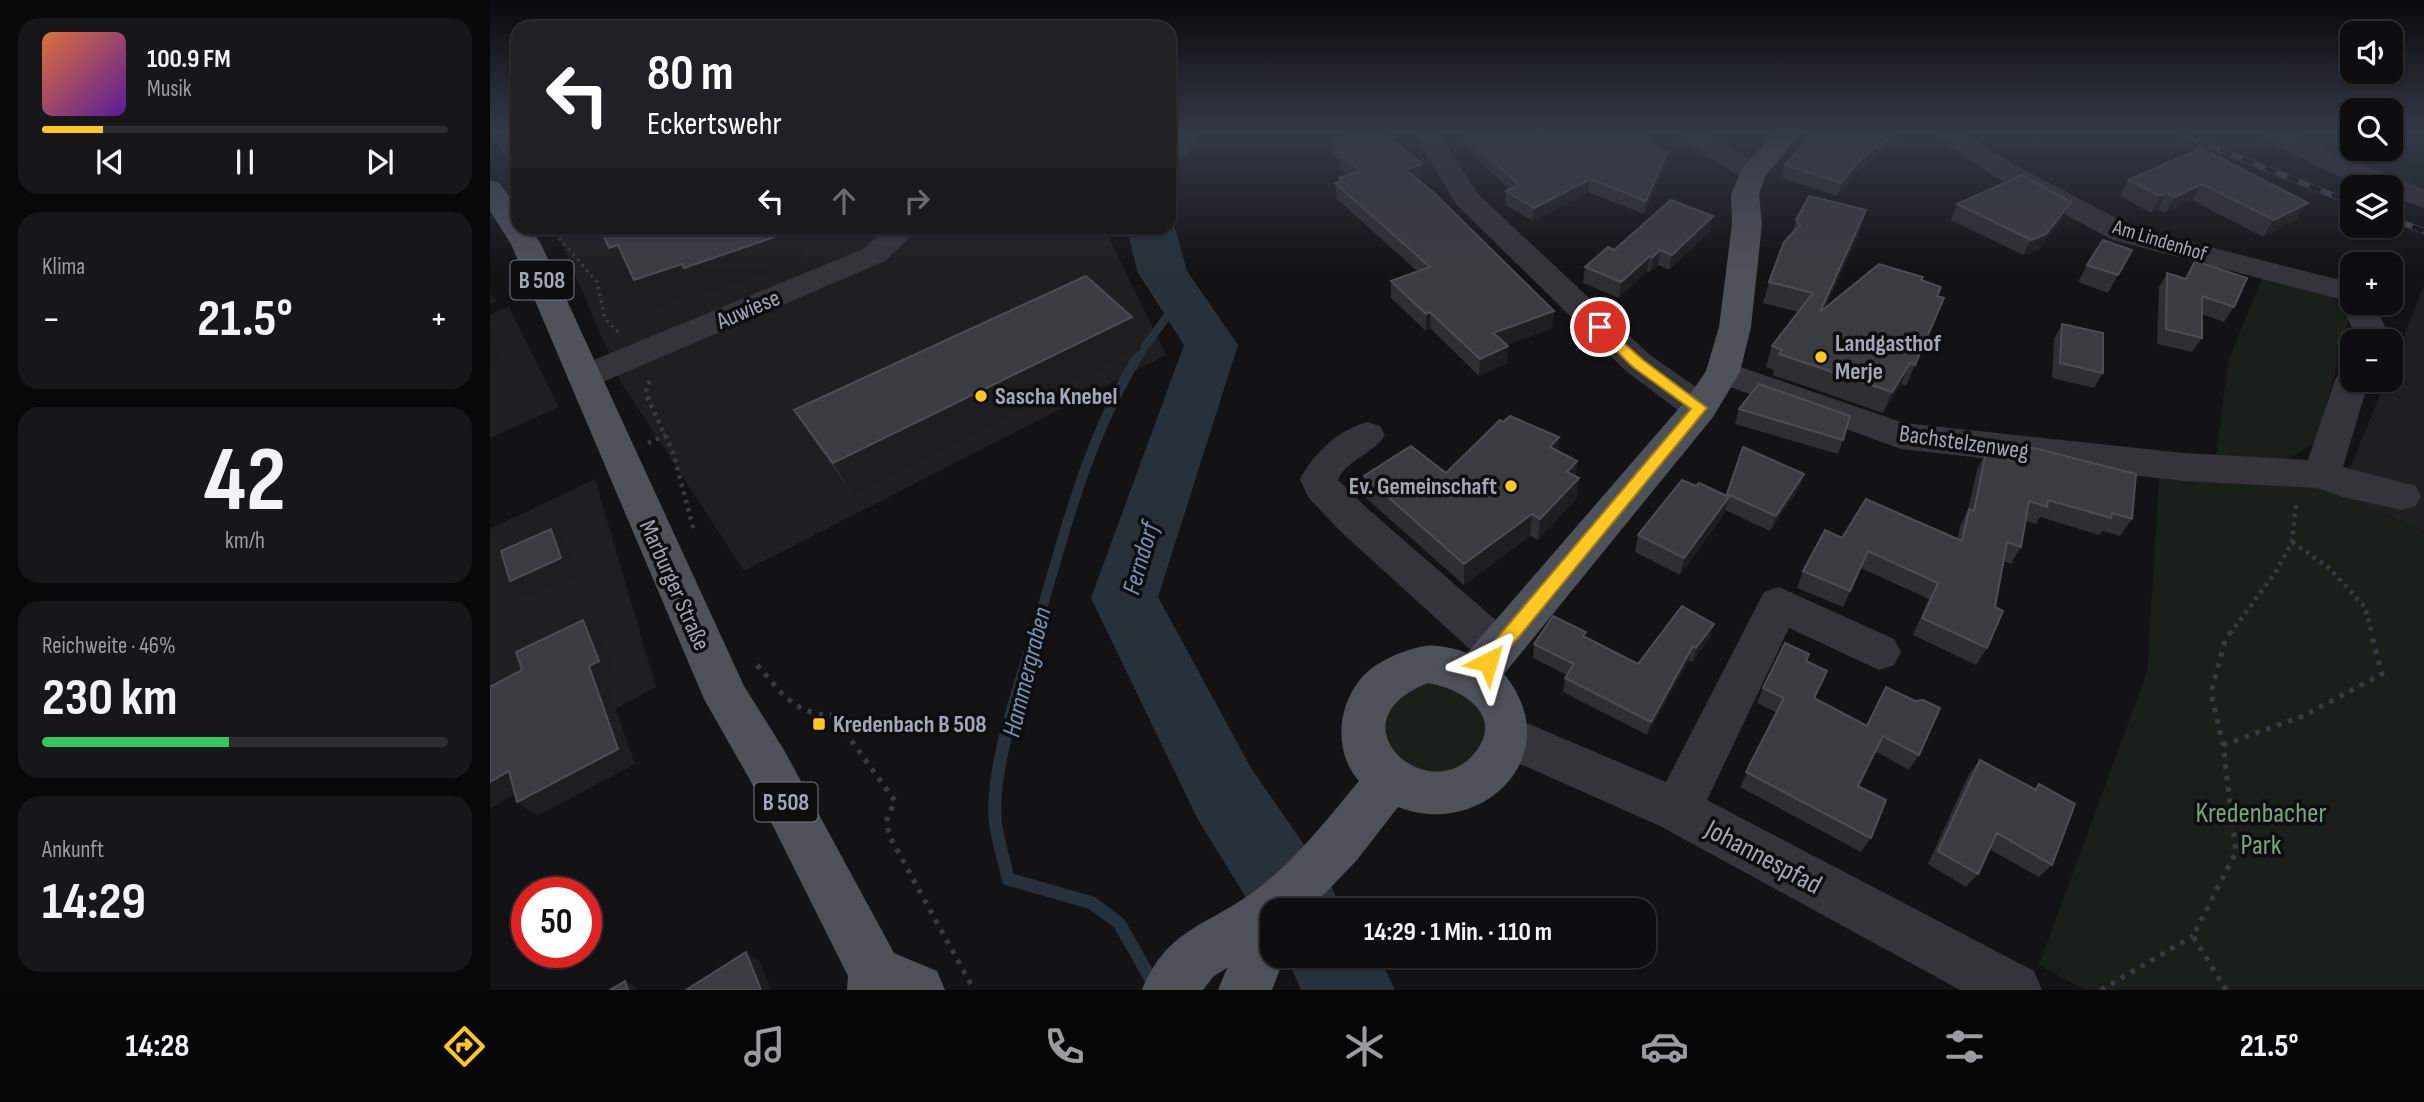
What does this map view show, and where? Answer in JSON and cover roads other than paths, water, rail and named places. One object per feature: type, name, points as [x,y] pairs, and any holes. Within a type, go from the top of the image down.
[{"type":"main road","points":[[1488,662],[1492,687],[1502,703],[1506,722],[1505,741],[1493,765],[1475,781],[1458,789],[1424,792],[1390,779],[1374,765],[1362,736],[1368,704],[1378,690],[1392,677],[1427,664],[1488,662],[1700,408],[1723,372],[1735,327],[1747,224],[1745,194],[1751,178]]},
{"type":"main road","name":"Marburger Straße","points":[[490,190],[511,222]]},
{"type":"main road","name":"Marburger Straße","points":[[520,235],[727,699],[767,765],[889,984]]},
{"type":"main road","points":[[1287,898],[1339,843],[1390,779]]},
{"type":"main road","points":[[1169,990],[1195,957],[1260,920]]},
{"type":"main road","points":[[1245,990],[1260,950]]},
{"type":"street","points":[[1454,178],[1466,198],[1638,363],[1700,408]]},
{"type":"street","name":"Am Lindenhof","points":[[2019,178],[2124,234],[2340,290]]},
{"type":"street","points":[[2372,178],[2424,199]]},
{"type":"street","name":"Auwiese","points":[[584,377],[874,255],[896,235]]},
{"type":"street","name":"Bachstelzenweg","points":[[1723,372],[1901,436],[2097,459],[2310,473],[2402,496]]},
{"type":"street","points":[[2310,473],[2347,392]]},
{"type":"street","points":[[1367,435],[1328,463],[1319,479],[1322,487],[1488,662]]},
{"type":"street","points":[[1677,810],[1779,604],[1879,652]]},
{"type":"street","name":"Johannespfad","points":[[1505,741],[1530,745],[1677,810],[2015,990]]},
{"type":"waterway","name":"Ferndorf","points":[[1153,235],[1162,271],[1211,345],[1124,598],[1224,793],[1292,898]]},
{"type":"waterway","name":"Hammergraben","points":[[1140,353],[1180,299]]},
{"type":"waterway","name":"Hammergraben","points":[[1035,634],[1091,453],[1122,384],[1141,351]]},
{"type":"waterway","name":"Hammergraben","points":[[1036,632],[1009,724],[995,795],[998,840],[1008,879],[1092,903],[1119,923],[1157,990]]},
{"type":"waterway","name":"Ferndorf","points":[[1337,968],[1351,990]]},
{"type":"railway","points":[[2291,178],[2340,198]]},
{"type":"railway","points":[[2403,223],[2424,231]]},
{"type":"place","name":"Landgasthof Merje","points":[[1821,357]]},
{"type":"place","name":"Sascha Knebel","points":[[981,396]]},
{"type":"place","name":"Ev. Gemeinschaft","points":[[1511,486]]},
{"type":"place","name":"Kredenbach B 508","points":[[819,724]]},
{"type":"park label","name":"Kredenbacher Park","points":[[2261,828]]}]
